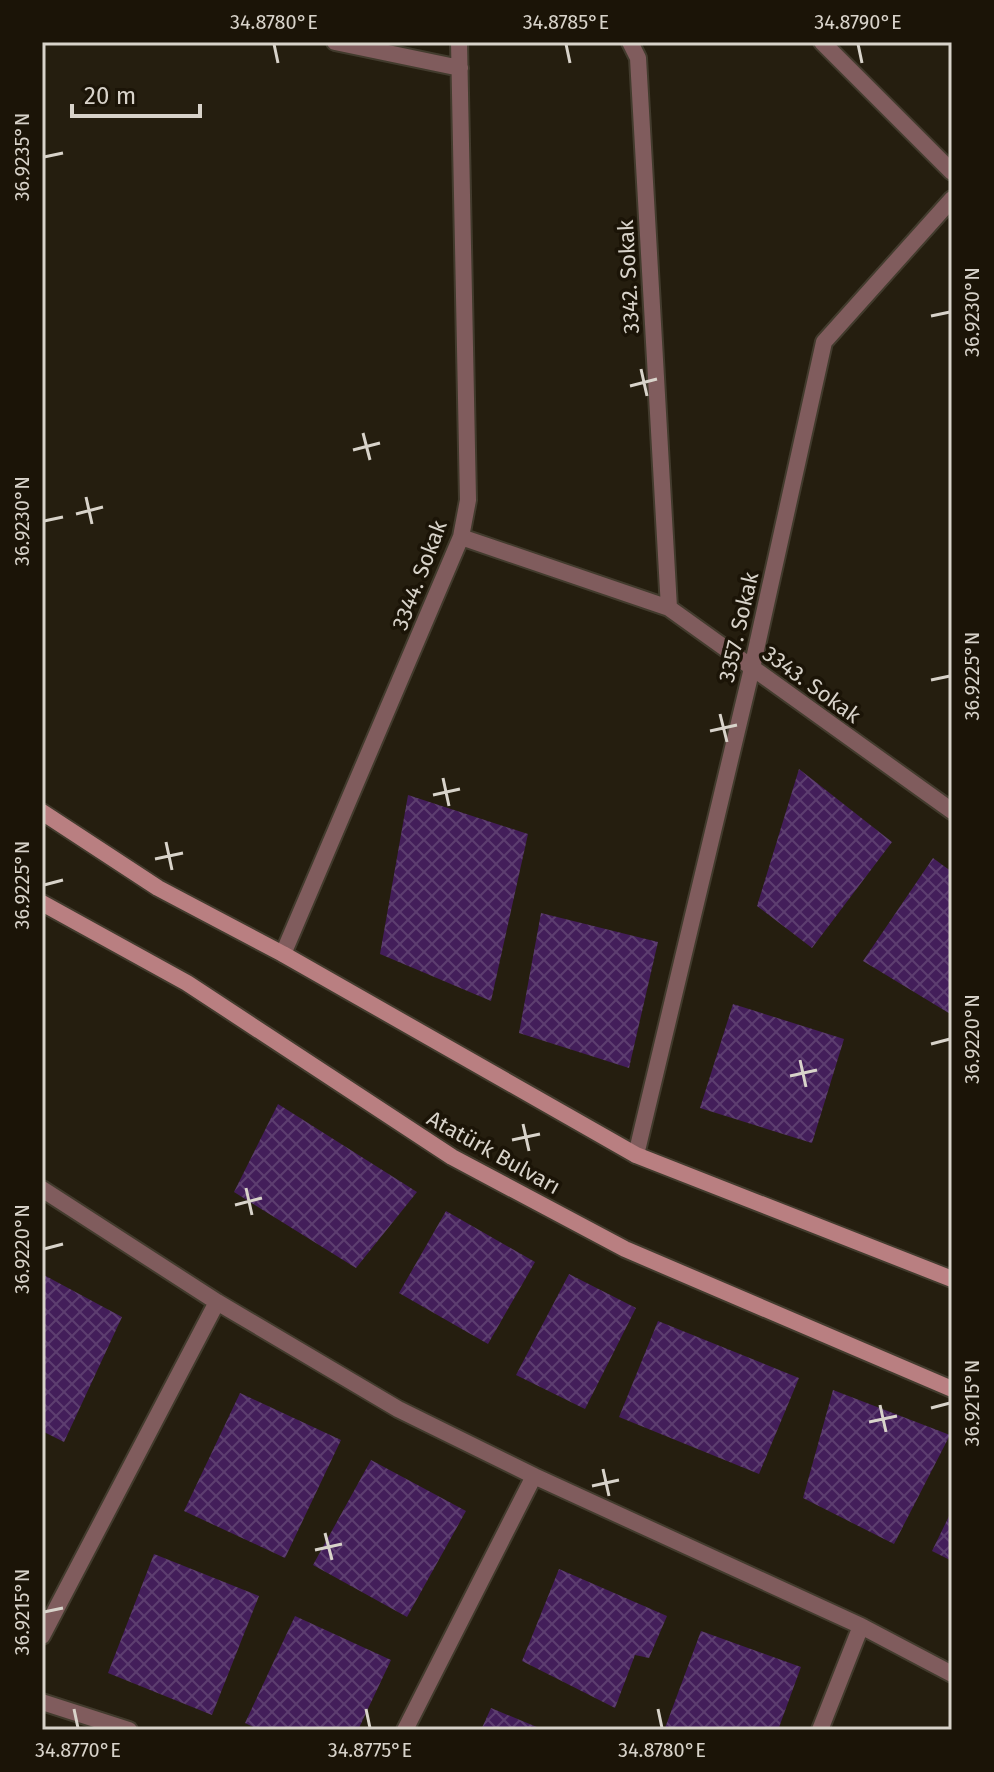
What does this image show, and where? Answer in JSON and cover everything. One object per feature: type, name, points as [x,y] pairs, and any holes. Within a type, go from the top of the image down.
[{"type":"main road","points":[[42,812],[158,888],[283,954],[636,1155],[952,1279]]},
{"type":"main road","name":"Atatürk Bulvarı","points":[[42,903],[187,983],[452,1157],[625,1249],[952,1389]]},
{"type":"street","points":[[335,42],[460,68]]},
{"type":"street","name":"3344. Sokak","points":[[283,954],[461,537],[468,500],[459,42]]},
{"type":"street","name":"3342. Sokak","points":[[630,42],[638,58],[669,608]]},
{"type":"street","points":[[822,42],[952,172]]},
{"type":"street","name":"3357. Sokak","points":[[636,1155],[752,668],[824,342],[952,199]]},
{"type":"street","name":"3343. Sokak","points":[[461,537],[669,608],[952,811]]},
{"type":"street","points":[[42,1189],[217,1302],[398,1409],[534,1476],[861,1626],[952,1674]]},
{"type":"street","points":[[42,1636],[217,1302]]},
{"type":"street","points":[[405,1730],[534,1476]]},
{"type":"street","points":[[820,1730],[861,1626]]},
{"type":"street","points":[[42,1702],[129,1730]]},
{"type":"building","points":[[799,769],[892,842],[812,948],[757,906]]},
{"type":"building","points":[[408,795],[528,834],[491,1001],[380,954]]},
{"type":"building","points":[[933,858],[952,872],[952,1015],[863,961]]},
{"type":"building","points":[[541,913],[658,942],[629,1068],[519,1033]]},
{"type":"building","points":[[733,1004],[844,1039],[812,1143],[700,1108]]},
{"type":"building","points":[[278,1104],[417,1192],[356,1268],[234,1192]]},
{"type":"building","points":[[446,1211],[535,1262],[488,1344],[399,1293]]},
{"type":"building","points":[[42,1274],[122,1317],[64,1442],[42,1431]]},
{"type":"building","points":[[569,1274],[636,1308],[585,1409],[516,1375]]},
{"type":"building","points":[[658,1321],[799,1378],[759,1474],[619,1417]]},
{"type":"building","points":[[833,1390],[950,1435],[894,1544],[803,1498]]},
{"type":"building","points":[[240,1393],[341,1440],[285,1558],[184,1511]]},
{"type":"building","points":[[371,1460],[466,1511],[407,1617],[313,1565]]},
{"type":"building","points":[[952,1510],[952,1561],[932,1551]]},
{"type":"building","points":[[154,1554],[259,1596],[212,1715],[108,1673]]},
{"type":"building","points":[[559,1569],[667,1616],[649,1658],[635,1655],[615,1708],[522,1661]]},
{"type":"building","points":[[295,1616],[391,1660],[358,1730],[260,1730],[245,1723]]},
{"type":"building","points":[[701,1631],[801,1667],[778,1730],[665,1728]]},
{"type":"building","points":[[491,1708],[544,1730],[481,1730]]}]
